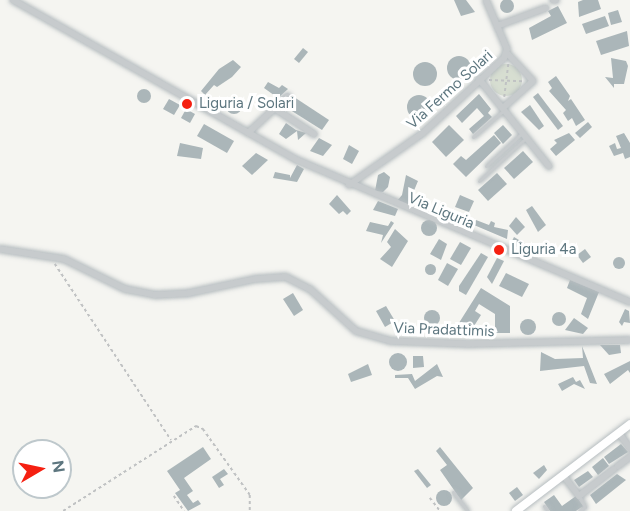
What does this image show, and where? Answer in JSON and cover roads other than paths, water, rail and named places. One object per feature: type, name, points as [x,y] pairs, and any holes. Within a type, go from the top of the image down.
[{"type":"street","name":"Via Fermo Solari","points":[[486,0],[507,53],[533,81],[505,108]]},
{"type":"street","name":"Via Liguria","points":[[17,1],[248,133],[349,186],[630,302]]},
{"type":"street","points":[[497,26],[546,8]]},
{"type":"street","name":"Via Fermo Solari","points":[[349,186],[423,133],[507,53]]},
{"type":"street","points":[[479,79],[505,108],[549,166]]},
{"type":"street","points":[[248,133],[288,96]]},
{"type":"street","points":[[274,108],[314,134]]},
{"type":"street","name":"Via Pradattimis","points":[[0,249],[50,256],[125,289],[155,295],[189,294],[255,279],[286,277],[310,289],[356,331],[390,341],[469,344],[630,340]]},
{"type":"street","points":[[516,511],[630,424]]},
{"type":"street","points":[[619,433],[630,448]]},
{"type":"street","points":[[563,475],[579,496],[630,457]]},
{"type":"lane","points":[[473,137],[505,108]]},
{"type":"lane","points":[[486,166],[525,135]]},
{"type":"lane","points":[[479,181],[525,135]]},
{"type":"lane","points":[[453,492],[468,511]]},
{"type":"lane","points":[[579,496],[585,507],[579,511]]},
{"type":"lane","points":[[544,506],[548,511]]},
{"type":"place","name":"Liguria / Solari","points":[[187,104]]},
{"type":"place","name":"Liguria 4a","points":[[499,250]]}]
